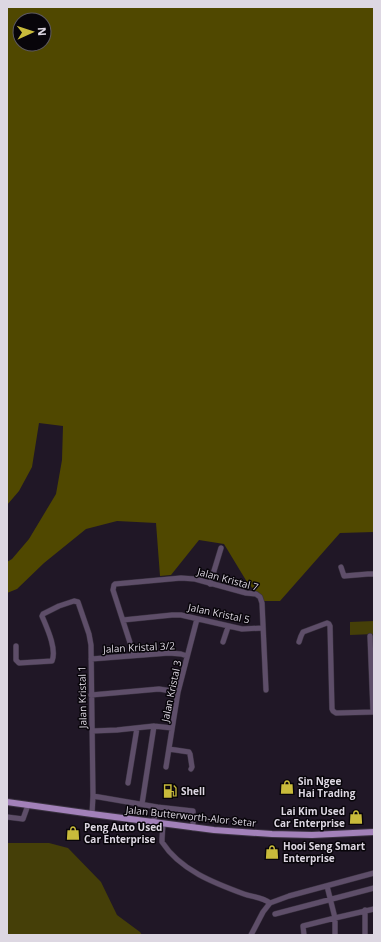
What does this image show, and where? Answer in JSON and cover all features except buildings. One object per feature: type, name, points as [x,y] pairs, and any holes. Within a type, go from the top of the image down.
[{"type":"main road","name":"Jalan Butterworth-Alor Setar","points":[[7,802],[193,828],[271,834],[312,835],[374,832]]},
{"type":"street","points":[[210,584],[221,548]]},
{"type":"street","points":[[341,567],[344,576],[374,574]]},
{"type":"street","name":"Jalan Kristal 7","points":[[123,620],[113,590],[117,583],[181,578],[195,579],[246,593],[256,594],[260,597],[262,603],[263,628]]},
{"type":"street","name":"Jalan Kristal 1","points":[[16,646],[16,660],[19,662],[52,661],[53,647],[42,616],[43,614],[59,606],[76,601],[78,602],[89,634],[91,645],[92,814]]},
{"type":"street","name":"Jalan Kristal 5","points":[[123,620],[181,615],[242,630],[263,628]]},
{"type":"street","name":"Jalan Kristal 3","points":[[166,767],[178,692],[197,619]]},
{"type":"street","points":[[123,620],[134,655]]},
{"type":"street","points":[[299,642],[305,631],[326,623],[329,624],[333,711],[373,712],[370,636]]},
{"type":"street","points":[[223,642],[228,626]]},
{"type":"street","points":[[263,628],[266,690]]},
{"type":"street","name":"Jalan Kristal 3/2","points":[[91,659],[169,653],[187,656]]},
{"type":"street","points":[[91,695],[159,689],[178,692]]},
{"type":"street","points":[[142,804],[154,726]]},
{"type":"street","points":[[92,731],[154,726],[172,728]]},
{"type":"street","points":[[128,783],[137,728]]},
{"type":"street","points":[[169,750],[189,752],[192,767],[191,769]]},
{"type":"street","points":[[93,796],[157,807],[194,811],[193,828]]},
{"type":"street","points":[[7,817],[23,819],[28,805]]},
{"type":"street","points":[[153,823],[157,807]]},
{"type":"street","points":[[163,824],[162,842],[186,868],[217,883],[270,903]]},
{"type":"street","points":[[251,935],[270,903],[289,896],[374,873]]},
{"type":"street","points":[[327,886],[335,918],[335,935]]},
{"type":"street","points":[[275,914],[374,888]]},
{"type":"street","points":[[304,935],[304,926],[364,910],[374,909]]},
{"type":"street","points":[[364,910],[365,935]]},
{"type":"shaded area","points":[[7,7],[374,7],[374,532],[340,533],[280,601],[264,601],[247,582],[224,544],[199,540],[171,575],[160,576],[156,523],[117,521],[86,529],[44,563],[17,589],[7,593],[7,562],[12,559],[29,539],[56,494],[62,460],[63,426],[39,423],[32,467],[19,491],[7,505]]},
{"type":"shaded area","points":[[374,621],[374,634],[350,635],[350,622]]},
{"type":"shaded area","points":[[7,843],[49,843],[68,848],[101,882],[117,915],[142,935],[7,935]]},
{"type":"place","name":"Sin Ngee Hai Trading","points":[[287,787]]},
{"type":"place","name":"Shell","points":[[170,791]]},
{"type":"place","name":"Lai Kim Used Car Enterprise","points":[[356,817]]},
{"type":"place","name":"Peng Auto Used Car Enterprise","points":[[73,833]]},
{"type":"place","name":"Hooi Seng Smart Enterprise","points":[[272,852]]}]
